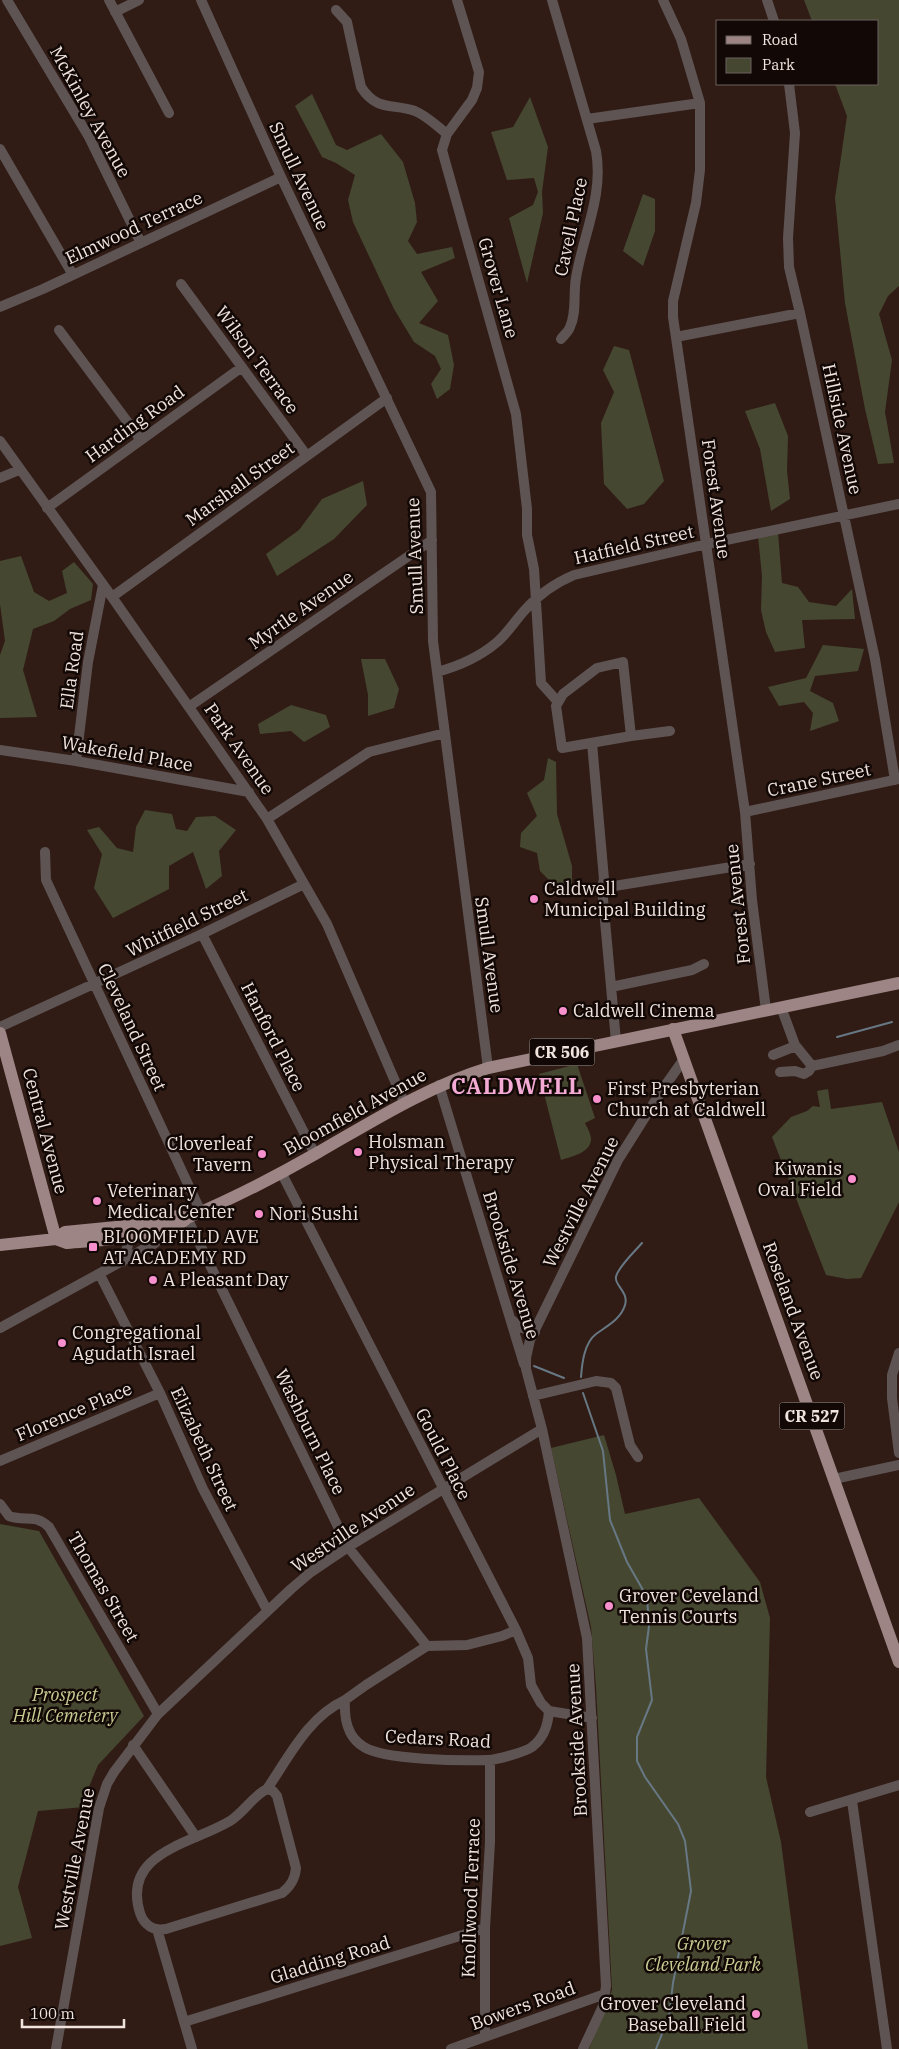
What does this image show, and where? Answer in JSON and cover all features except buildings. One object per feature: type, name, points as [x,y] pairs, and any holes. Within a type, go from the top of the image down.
[{"type":"main road","name":"Bloomfield Avenue","points":[[0,1245],[56,1239],[67,1242],[130,1231],[170,1228],[180,1225],[187,1218],[315,1154],[404,1102],[439,1085],[488,1068],[899,983]]},
{"type":"main road","name":"Roseland Avenue","points":[[673,1029],[899,1662]]},
{"type":"main road","name":"Central Avenue","points":[[0,1033],[56,1239]]},
{"type":"main road","name":"Bloomfield Avenue","points":[[130,1231],[177,1216],[187,1218]]},
{"type":"street","name":"McKinley Avenue","points":[[7,0],[89,137],[142,242]]},
{"type":"street","points":[[109,0],[169,113]]},
{"type":"street","points":[[115,12],[139,0]]},
{"type":"street","name":"Smull Avenue","points":[[200,0],[281,177],[430,492],[433,641],[488,1068]]},
{"type":"street","name":"Grover Lane","points":[[457,0],[479,72],[477,88],[472,100],[447,134],[442,150],[516,414],[527,509],[527,535],[534,570],[541,683],[558,702]]},
{"type":"street","name":"Cavell Place","points":[[552,0],[597,158],[598,184],[576,279],[575,313],[570,328],[561,339]]},
{"type":"street","name":"Forest Avenue","points":[[663,0],[681,39],[700,103],[700,170],[692,222],[673,301],[672,318],[707,544],[745,812],[752,900],[766,1010]]},
{"type":"street","points":[[767,0],[774,20]]},
{"type":"street","points":[[336,10],[347,22],[362,86],[366,94],[382,105],[415,111],[428,118],[447,134]]},
{"type":"street","name":"Hillside Avenue","points":[[789,85],[795,133],[788,238],[789,267],[844,515],[897,779]]},
{"type":"street","points":[[587,119],[700,103]]},
{"type":"street","points":[[0,149],[73,275]]},
{"type":"street","name":"Elmwood Terrace","points":[[0,306],[73,275],[281,177]]},
{"type":"street","name":"Wilson Terrace","points":[[181,284],[307,456]]},
{"type":"street","points":[[676,337],[800,313]]},
{"type":"street","points":[[59,330],[141,440]]},
{"type":"street","name":"Harding Road","points":[[47,508],[242,367]]},
{"type":"street","name":"Marshall Street","points":[[112,597],[387,398]]},
{"type":"street","name":"Park Avenue","points":[[0,441],[190,706],[267,819],[327,924],[404,1102]]},
{"type":"street","points":[[0,478],[19,470]]},
{"type":"street","name":"Hatfield Street","points":[[437,672],[476,658],[497,642],[536,598],[559,582],[585,571],[899,504]]},
{"type":"street","name":"Myrtle Avenue","points":[[190,706],[432,540]]},
{"type":"street","name":"Ella Road","points":[[76,761],[88,662],[103,584]]},
{"type":"street","points":[[631,736],[622,662],[597,668],[562,694],[556,706],[562,748],[670,730]]},
{"type":"street","points":[[267,819],[369,752],[445,733]]},
{"type":"street","points":[[592,743],[604,879],[602,888],[616,1040]]},
{"type":"street","name":"Wakefield Place","points":[[0,750],[76,761],[249,792]]},
{"type":"street","name":"Crane Street","points":[[745,812],[897,779]]},
{"type":"street","name":"Cleveland Street","points":[[45,852],[46,880],[202,1212]]},
{"type":"street","points":[[602,888],[750,864]]},
{"type":"street","name":"Whitfield Street","points":[[0,1026],[94,985],[304,884]]},
{"type":"street","name":"Hanford Place","points":[[202,934],[315,1154]]},
{"type":"street","points":[[611,987],[692,970],[704,964]]},
{"type":"street","points":[[782,1007],[799,1059],[795,1065],[780,1072],[792,1071],[804,1074],[812,1066],[899,1046]]},
{"type":"street","points":[[773,1055],[793,1047],[812,1066]]},
{"type":"street","name":"Westville Avenue","points":[[56,2049],[99,1808],[107,1784],[133,1745],[158,1714],[267,1610],[311,1572],[442,1488],[542,1429],[526,1369],[527,1348],[618,1160],[654,1102],[684,1059]]},
{"type":"street","name":"Brookside Avenue","points":[[439,1085],[465,1166],[508,1316],[526,1369]]},
{"type":"street","name":"Gould Place","points":[[281,1172],[516,1630],[528,1658],[533,1691],[549,1711]]},
{"type":"street","name":"Washburn Place","points":[[187,1218],[348,1547],[428,1646]]},
{"type":"street","points":[[0,1328],[100,1275],[155,1243],[170,1228]]},
{"type":"street","points":[[122,1262],[128,1245],[130,1231]]},
{"type":"street","name":"Elizabeth Street","points":[[100,1275],[160,1393],[203,1489],[267,1610]]},
{"type":"street","points":[[508,1316],[519,1327],[534,1332]]},
{"type":"street","points":[[899,1353],[892,1375],[892,1398],[899,1453]]},
{"type":"street","points":[[533,1396],[596,1381],[611,1383],[616,1388],[630,1445],[638,1457]]},
{"type":"street","name":"Florence Place","points":[[0,1461],[160,1393]]},
{"type":"street","name":"Brookside Avenue","points":[[542,1429],[587,1638],[606,1994],[603,2006],[583,2049]]},
{"type":"street","points":[[834,1479],[899,1465]]},
{"type":"street","name":"Thomas Street","points":[[0,1504],[9,1516],[34,1518],[49,1527],[158,1714]]},
{"type":"street","points":[[268,1789],[278,1796],[291,1844],[296,1868],[291,1884],[282,1892],[166,1930],[157,1929],[144,1922],[137,1903],[137,1890],[145,1867],[158,1856],[215,1829],[237,1816],[261,1793],[268,1789],[305,1732],[323,1715],[428,1646],[467,1644],[502,1636],[516,1630]]},
{"type":"street","name":"Cedars Road","points":[[345,1700],[347,1728],[364,1747],[381,1755],[490,1760],[530,1749],[542,1738],[548,1724],[549,1711]]},
{"type":"street","points":[[549,1711],[592,1718]]},
{"type":"street","points":[[133,1745],[196,1837]]},
{"type":"street","name":"Knollwood Terrace","points":[[485,2037],[485,1928],[490,1842],[490,1760]]},
{"type":"street","points":[[810,1812],[852,1801],[899,1785]]},
{"type":"street","points":[[852,1801],[887,2049]]},
{"type":"street","name":"Gladding Road","points":[[184,2022],[485,1928]]},
{"type":"street","points":[[157,1929],[192,2049]]},
{"type":"street","name":"Bowers Road","points":[[451,2049],[606,1994]]},
{"type":"green space","points":[[804,0],[899,0],[899,286],[888,296],[879,314],[892,360],[885,412],[894,463],[878,464],[865,409],[845,303],[835,198],[847,116],[835,85],[879,85],[879,20],[812,20]]},
{"type":"green space","points":[[312,94],[336,145],[347,150],[381,134],[403,162],[415,203],[417,222],[408,241],[417,254],[452,247],[455,258],[421,272],[438,301],[419,323],[448,335],[454,365],[450,389],[437,399],[431,384],[441,369],[435,356],[414,342],[394,309],[353,222],[348,200],[355,175],[322,157],[295,106]]},
{"type":"green space","points":[[530,97],[548,147],[542,192],[543,213],[527,283],[509,218],[533,205],[538,192],[534,178],[507,180],[491,132],[513,127]]},
{"type":"green space","points":[[643,194],[655,199],[655,231],[643,266],[623,251]]},
{"type":"green space","points":[[614,346],[629,350],[664,481],[644,504],[627,509],[604,484],[601,423],[614,392],[603,370]]},
{"type":"green space","points":[[775,403],[788,436],[787,471],[790,499],[771,511],[760,449],[745,411]]},
{"type":"green space","points":[[363,481],[367,505],[334,539],[277,576],[266,554],[299,530],[322,499]]},
{"type":"green space","points":[[778,532],[782,583],[798,587],[809,602],[836,606],[852,589],[855,619],[802,620],[805,648],[775,652],[766,632],[761,610],[762,576],[758,536]]},
{"type":"green space","points":[[21,556],[34,592],[49,601],[67,593],[62,571],[74,562],[93,584],[91,600],[70,609],[54,621],[33,629],[23,670],[37,717],[0,718],[0,655],[5,641],[0,604],[0,561]]},
{"type":"green space","points":[[823,645],[864,649],[858,671],[815,676],[810,691],[833,703],[839,721],[810,731],[813,713],[804,702],[779,706],[768,687],[806,678]]},
{"type":"green space","points":[[361,659],[385,659],[399,689],[394,708],[368,716],[368,695]]},
{"type":"green space","points":[[291,705],[326,715],[330,727],[304,742],[291,731],[260,734],[258,724]]},
{"type":"green space","points":[[548,758],[556,762],[557,814],[572,866],[572,887],[556,887],[540,871],[537,853],[520,847],[521,833],[537,816],[527,793],[544,780]]},
{"type":"green space","points":[[145,810],[172,814],[176,829],[187,831],[196,817],[215,816],[236,830],[219,851],[222,876],[206,889],[193,852],[169,866],[169,889],[113,918],[94,888],[102,854],[87,830],[99,827],[117,848],[133,852],[136,827]]},
{"type":"green space","points":[[577,1064],[595,1118],[585,1123],[591,1137],[588,1148],[579,1154],[561,1160],[539,1074]]},
{"type":"green space","points":[[828,1089],[831,1109],[882,1102],[899,1152],[899,1202],[861,1278],[847,1279],[826,1275],[772,1137],[791,1117],[807,1111],[813,1106],[820,1107],[817,1091]]},
{"type":"green space","name":"Grover Cleveland Park","points":[[604,1435],[625,1514],[699,1498],[760,1582],[770,1618],[766,1777],[781,1842],[808,2049],[589,2049],[612,1990],[596,1687],[591,1627],[551,1448]]},
{"type":"green space","name":"Prospect Hill Cemetery","points":[[0,1524],[39,1531],[144,1716],[98,1765],[86,1794],[84,1807],[38,1811],[18,1887],[32,1938],[0,1946]]},
{"type":"waterway","points":[[837,1037],[892,1022]]},
{"type":"waterway","points":[[581,1377],[584,1354],[592,1338],[617,1318],[623,1310],[626,1300],[617,1283],[617,1273],[642,1243]]},
{"type":"waterway","points":[[534,1366],[564,1378]]},
{"type":"waterway","points":[[583,1393],[603,1451],[610,1520],[627,1562],[647,1597],[649,1626],[646,1649],[652,1700],[637,1737],[637,1761],[645,1777],[678,1824],[685,1841],[691,1891],[673,1983],[669,2016],[656,2049]]},
{"type":"place","name":"Caldwell Municipal Building","points":[[534,899]]},
{"type":"place","name":"Caldwell Cinema","points":[[563,1011]]},
{"type":"place","name":"First Presbyterian Church at Caldwell","points":[[597,1099]]},
{"type":"place","name":"Holsman Physical Therapy","points":[[358,1152]]},
{"type":"place","name":"Cloverleaf Tavern","points":[[262,1154]]},
{"type":"place","name":"Kiwanis Oval Field","points":[[852,1179]]},
{"type":"place","name":"Veterinary Medical Center","points":[[97,1201]]},
{"type":"place","name":"Nori Sushi","points":[[259,1214]]},
{"type":"place","name":"BLOOMFIELD AVE AT ACADEMY RD","points":[[93,1247]]},
{"type":"place","name":"A Pleasant Day","points":[[153,1280]]},
{"type":"place","name":"Congregational Agudath Israel","points":[[62,1343]]},
{"type":"place","name":"Grover Ceveland Tennis Courts","points":[[609,1606]]},
{"type":"place","name":"Grover Cleveland Baseball Field","points":[[756,2014]]},
{"type":"district","name":"CALDWELL","points":[[517,1086]]}]
